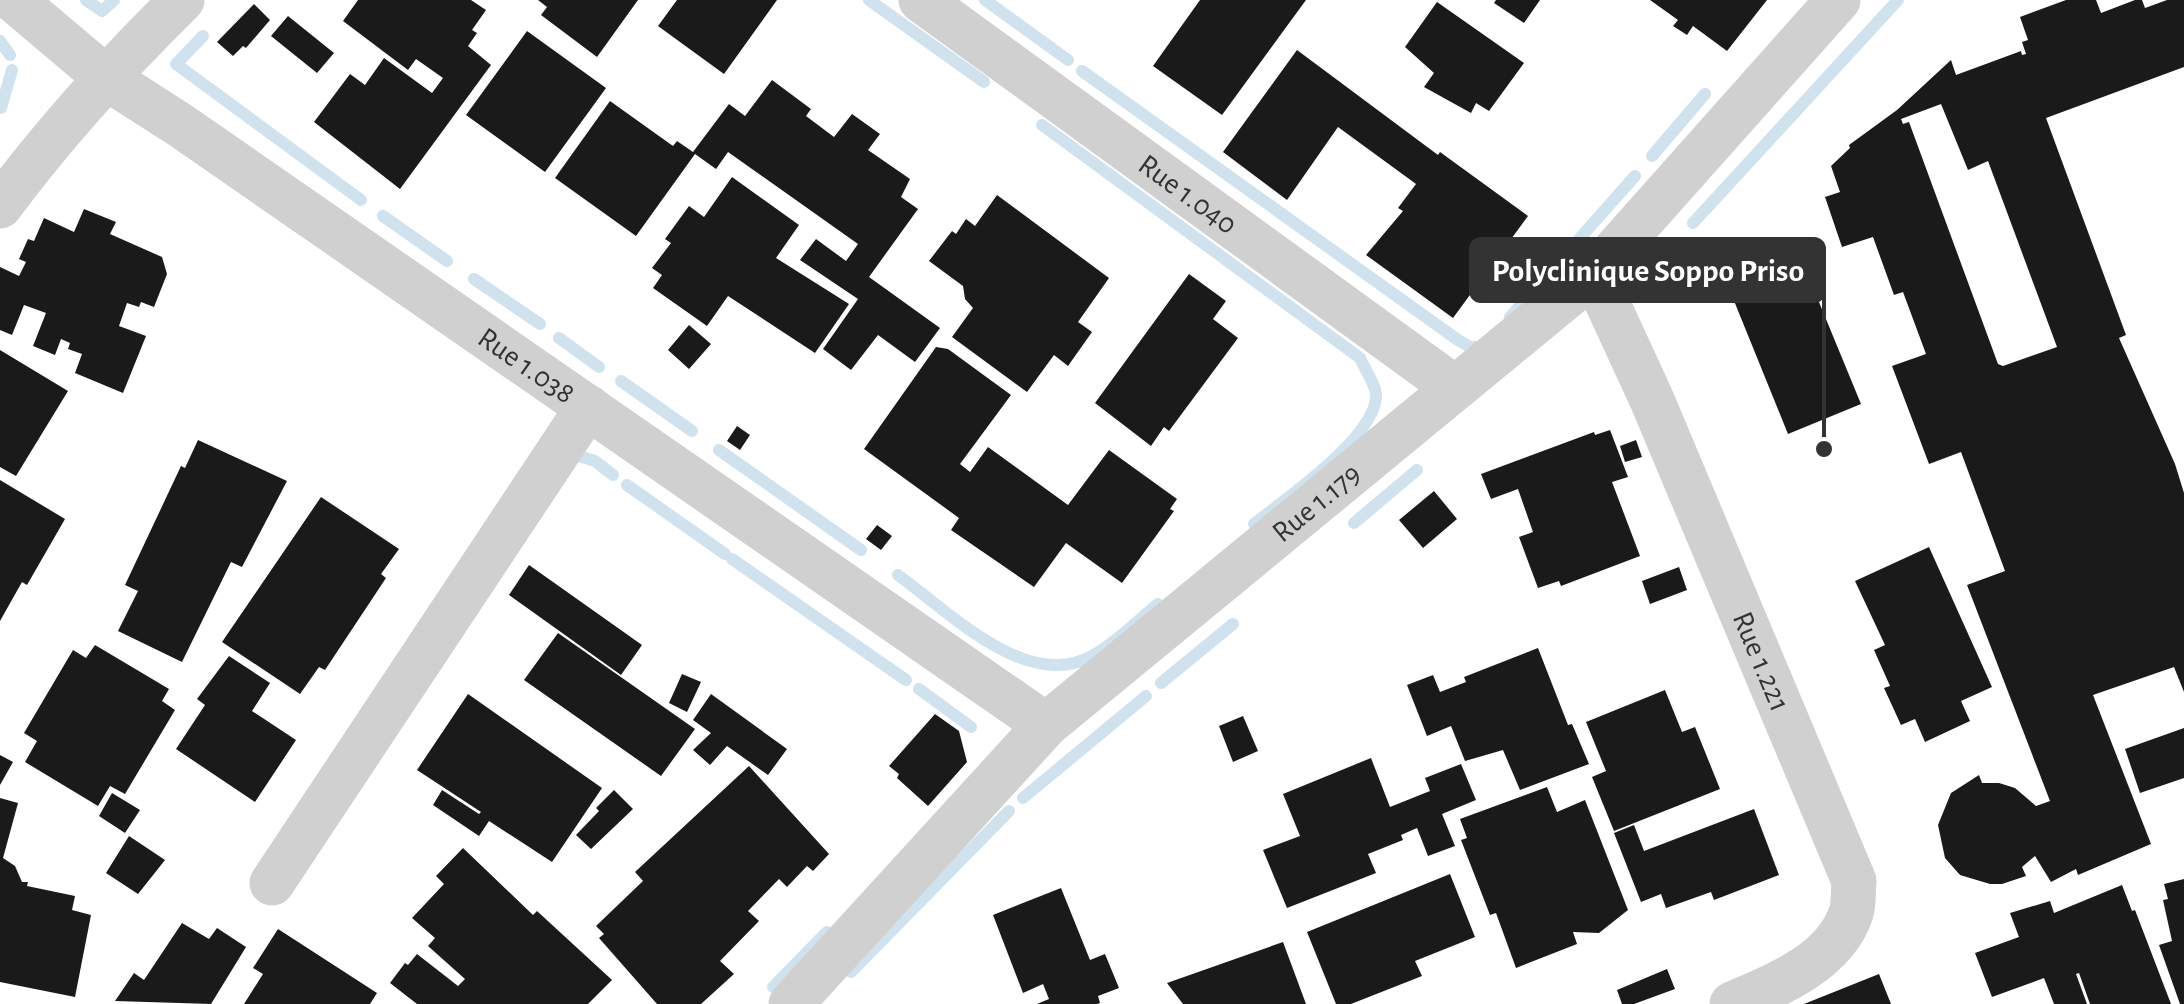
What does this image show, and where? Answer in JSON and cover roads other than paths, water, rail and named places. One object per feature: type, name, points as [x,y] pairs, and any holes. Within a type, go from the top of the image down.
[{"type":"street","name":"Rue 1.038","points":[[14,0],[105,77],[1046,725]]},
{"type":"street","points":[[0,206],[44,147],[105,77],[182,0]]},
{"type":"street","name":"Rue 1.040","points":[[921,0],[1455,388]]},
{"type":"street","name":"Rue 1.179","points":[[791,1004],[1046,725],[1594,274],[1838,0]]},
{"type":"street","name":"Rue 1.221","points":[[1594,274],[1652,400],[1854,881],[1852,912],[1833,944],[1800,971],[1732,1004]]},
{"type":"street","points":[[272,883],[588,407]]},
{"type":"waterway","points":[[86,0],[102,11],[114,0]]},
{"type":"waterway","points":[[869,0],[984,82]]},
{"type":"waterway","points":[[985,0],[1068,60]]},
{"type":"waterway","points":[[1693,223],[1898,0]]},
{"type":"waterway","points":[[203,36],[176,64],[361,200]]},
{"type":"waterway","points":[[0,41],[10,55]]},
{"type":"waterway","points":[[1,108],[12,70]]},
{"type":"waterway","points":[[1082,71],[1458,340],[1470,347],[1485,343]]},
{"type":"waterway","points":[[1652,156],[1705,94]]},
{"type":"waterway","points":[[1042,125],[1360,358],[1372,380],[1376,394],[1373,411],[1362,429],[1307,483],[1254,524]]},
{"type":"waterway","points":[[1510,317],[1635,176]]},
{"type":"waterway","points":[[383,216],[447,261]]},
{"type":"waterway","points":[[474,279],[540,324]]},
{"type":"waterway","points":[[559,338],[599,367]]},
{"type":"waterway","points":[[621,381],[692,431]]},
{"type":"waterway","points":[[719,450],[861,550]]},
{"type":"waterway","points":[[579,456],[595,461],[613,475]]},
{"type":"waterway","points":[[1354,523],[1417,470]]},
{"type":"waterway","points":[[627,485],[725,554]]},
{"type":"waterway","points":[[732,559],[906,680]]},
{"type":"waterway","points":[[898,575],[990,643],[1041,664],[1067,664],[1092,656],[1158,604]]},
{"type":"waterway","points":[[1161,683],[1233,624]]},
{"type":"waterway","points":[[919,689],[971,727]]},
{"type":"waterway","points":[[1023,798],[1146,696]]},
{"type":"waterway","points":[[851,972],[1009,811]]},
{"type":"waterway","points":[[773,987],[827,932]]},
{"type":"place","name":"Polyclinique Soppo Priso","points":[[1824,449]]}]
